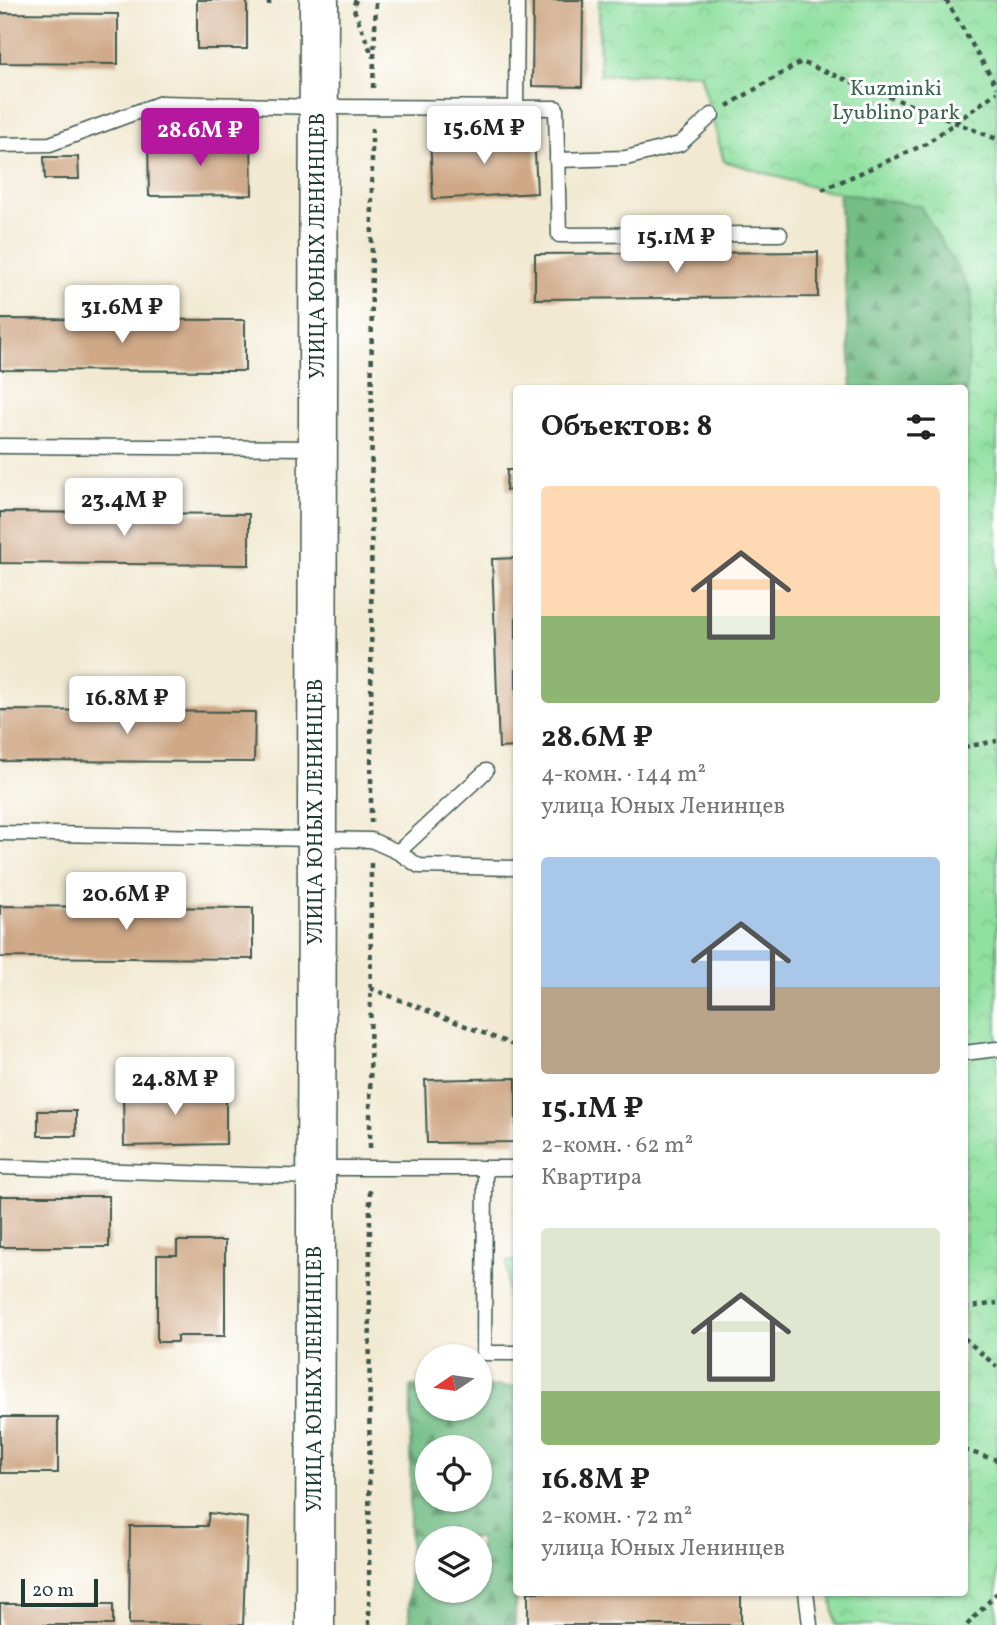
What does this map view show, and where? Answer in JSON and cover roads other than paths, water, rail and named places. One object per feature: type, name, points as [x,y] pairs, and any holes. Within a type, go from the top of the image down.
[{"type":"main road","name":"УЛИЦА ЮНЫХ ЛЕНИНЦЕВ","points":[[316,1625],[316,448],[319,0]]},
{"type":"lane","points":[[516,108],[517,0]]},
{"type":"lane","points":[[0,145],[50,144],[161,103],[372,108],[556,108],[559,235],[780,234]]},
{"type":"lane","points":[[557,160],[626,158],[680,144],[712,115]]},
{"type":"lane","points":[[0,446],[316,448]]},
{"type":"lane","points":[[398,852],[486,771]]},
{"type":"lane","points":[[0,833],[371,840],[398,852],[419,866],[513,868]]},
{"type":"lane","points":[[968,1053],[997,1049]]},
{"type":"lane","points":[[0,1167],[315,1173],[370,1169],[513,1168]]},
{"type":"lane","points":[[485,1168],[484,1353],[513,1353]]},
{"type":"lane","points":[[806,1596],[810,1625]]},
{"type":"park label","name":"Kuzminki Lyublino park","points":[[896,101]]}]
